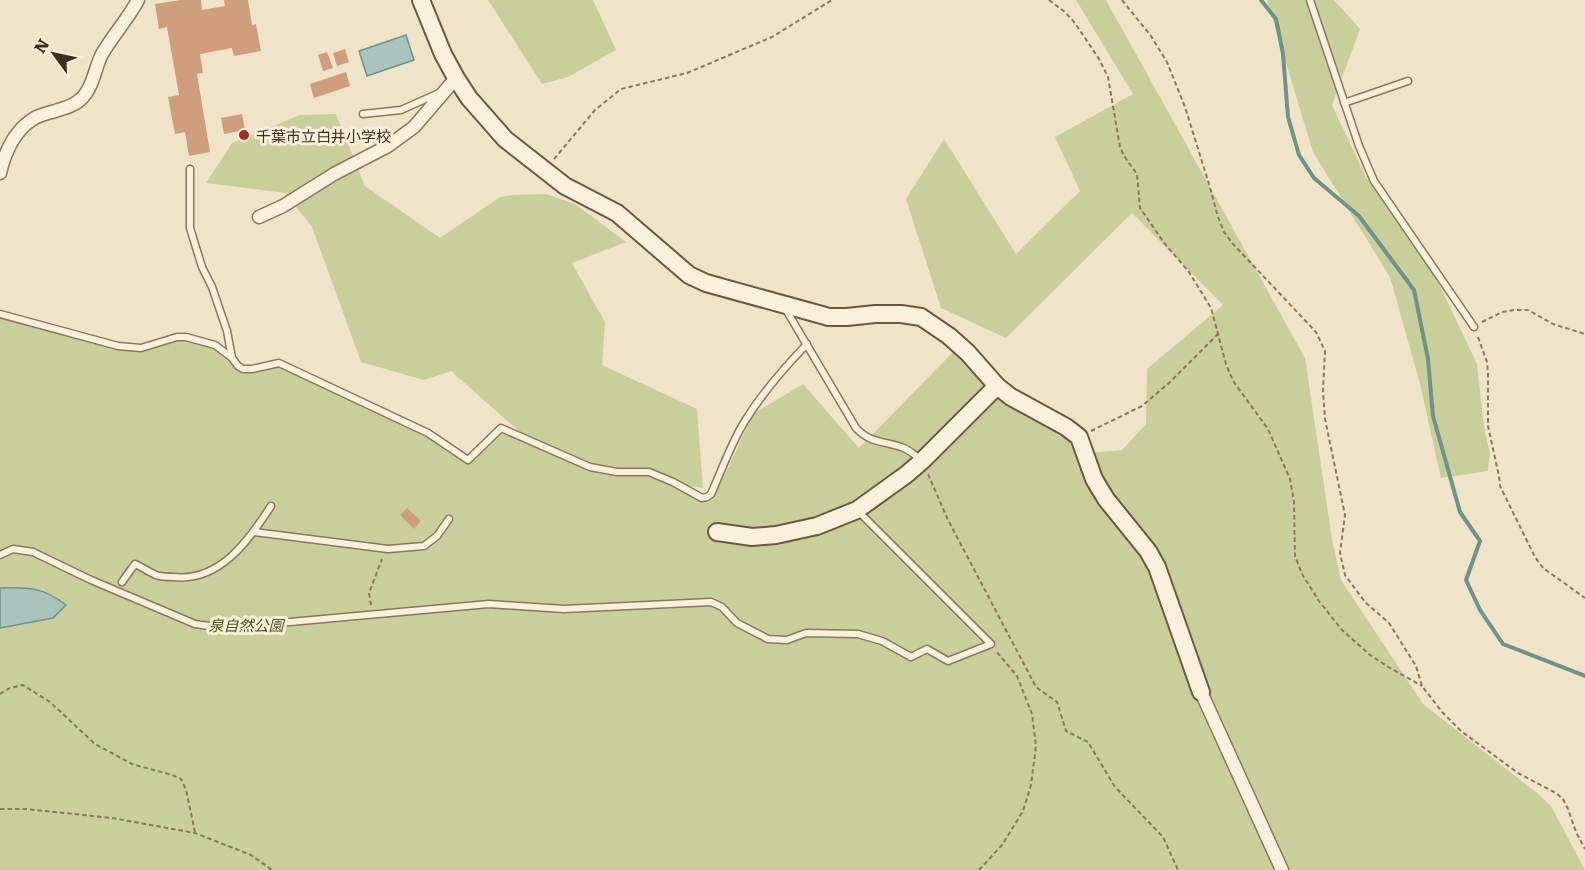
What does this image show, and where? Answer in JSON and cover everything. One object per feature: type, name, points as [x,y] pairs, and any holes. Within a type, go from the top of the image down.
[{"type":"street","points":[[0,173],[12,140],[23,127],[35,117],[67,107],[85,95],[101,55],[138,0]]},
{"type":"street","points":[[421,0],[443,54],[456,78],[475,105],[505,139],[565,186],[617,213],[689,275],[706,283],[829,317],[874,314],[921,317],[949,336],[968,353],[997,386],[1011,397],[1066,427],[1079,437],[1094,479],[1106,499],[1148,551],[1157,567],[1201,692],[1282,870]]},
{"type":"street","points":[[259,217],[283,206],[334,174],[388,146],[414,127],[456,78]]},
{"type":"street","points":[[717,532],[752,537],[776,535],[817,526],[857,510],[922,461],[997,386]]},
{"type":"lane","points":[[1310,0],[1359,146],[1374,181],[1474,327]]},
{"type":"lane","points":[[1344,103],[1408,81]]},
{"type":"lane","points":[[363,114],[401,110],[445,91]]},
{"type":"lane","points":[[190,169],[189,228],[201,267],[212,287],[227,331],[232,358]]},
{"type":"lane","points":[[783,304],[856,428],[864,437],[904,447],[922,461]]},
{"type":"lane","points":[[0,314],[117,346],[141,348],[177,337],[186,337],[215,345],[243,369],[279,363],[428,433],[468,460],[501,428],[590,467],[617,472],[649,472],[702,498],[711,494],[743,423],[760,398],[779,373],[807,344]]},
{"type":"lane","points":[[122,582],[135,564],[157,575],[184,578],[210,571],[228,560],[254,532],[271,506]]},
{"type":"lane","points":[[0,555],[13,549],[33,552],[91,580],[195,624],[224,628],[489,604],[564,609],[711,602],[722,607],[737,623],[768,639],[788,640],[806,633],[858,634],[882,641],[911,657],[927,649],[948,661],[991,644],[857,510]]},
{"type":"lane","points":[[254,532],[388,549],[424,546],[437,536],[449,519]]},
{"type":"path","points":[[544,171],[595,110],[621,89],[687,73],[772,37],[832,0]]},
{"type":"path","points":[[1049,0],[1075,23],[1099,59],[1108,77],[1120,147],[1137,174],[1140,208],[1165,244],[1189,272],[1211,308],[1233,381],[1268,429],[1290,479],[1294,502],[1295,556],[1302,574],[1318,601],[1342,630],[1370,655],[1422,686]]},
{"type":"path","points":[[1122,0],[1151,36],[1167,62],[1185,107],[1224,232],[1322,341],[1325,351],[1323,391],[1325,419],[1346,515],[1340,553],[1345,574],[1365,602],[1389,623],[1399,636],[1416,666],[1422,686],[1442,712],[1461,731],[1518,773],[1563,799],[1585,849]]},
{"type":"path","points":[[1585,334],[1553,324],[1528,310],[1502,312],[1474,327],[1487,362],[1488,426],[1500,486],[1534,557],[1543,568],[1585,598]]},
{"type":"path","points":[[1079,437],[1142,406],[1170,382],[1218,334]]},
{"type":"path","points":[[922,461],[948,520],[1036,687],[1057,702],[1066,730],[1088,742],[1115,787],[1162,837],[1178,870]]},
{"type":"path","points":[[384,614],[381,608],[371,605],[369,592],[388,549]]},
{"type":"path","points":[[979,870],[1002,845],[1023,811],[1031,785],[1036,746],[1032,714],[1017,676],[991,644]]},
{"type":"path","points":[[0,694],[10,687],[23,685],[51,702],[95,744],[132,764],[181,779],[186,789],[195,833]]},
{"type":"path","points":[[0,809],[26,809],[112,818],[195,833],[251,855],[272,870]]},
{"type":"green space","points":[[488,0],[593,0],[616,50],[568,77],[542,84]]},
{"type":"green space","name":"泉自然公園","points":[[1076,0],[1106,0],[1305,358],[1332,539],[1341,580],[1423,704],[1551,806],[1585,870],[0,870],[0,317],[112,347],[182,339],[212,348],[231,361],[236,368],[281,368],[426,435],[469,462],[501,432],[539,449],[451,371],[424,380],[361,362],[312,227],[285,193],[206,183],[232,143],[300,115],[336,114],[365,186],[440,238],[500,197],[546,194],[575,204],[626,242],[572,263],[605,322],[602,365],[697,409],[703,488],[677,485],[700,500],[708,502],[712,499],[753,414],[803,384],[859,448],[955,350],[1064,433],[1079,454],[1122,450],[1146,424],[1147,369],[1223,305],[1132,213],[1006,338],[941,308],[906,199],[944,139],[1016,254],[1080,191],[1055,137],[1133,94]]},
{"type":"green space","points":[[1267,0],[1334,0],[1360,29],[1332,105],[1366,177],[1438,282],[1477,364],[1484,427],[1490,453],[1488,471],[1441,478],[1420,384],[1390,277],[1313,152]]},
{"type":"water","points":[[406,35],[414,60],[367,76],[359,51]]},
{"type":"water","points":[[0,588],[35,589],[66,605],[53,618],[0,628]]},
{"type":"building","points":[[180,0],[201,0],[202,10],[225,6],[224,0],[248,0],[252,25],[256,24],[261,51],[234,56],[232,48],[200,54],[203,73],[197,74],[210,152],[189,156],[185,132],[175,134],[168,97],[179,95],[167,27],[159,29],[155,4]]},
{"type":"building","points":[[345,49],[349,62],[337,66],[333,53]]},
{"type":"building","points":[[327,52],[333,68],[323,71],[318,55]]},
{"type":"building","points":[[346,72],[350,86],[314,98],[310,84]]},
{"type":"building","points":[[242,114],[245,130],[224,134],[221,118]]},
{"type":"building","points":[[407,508],[421,521],[414,529],[400,515]]},
{"type":"waterway","points":[[1261,0],[1276,19],[1283,54],[1288,117],[1299,155],[1314,178],[1359,216],[1414,290],[1428,359],[1433,416],[1460,512],[1480,541],[1466,580],[1480,610],[1503,644],[1585,676]]},
{"type":"place","name":"千葉市立白井小学校","points":[[244,135]]}]
